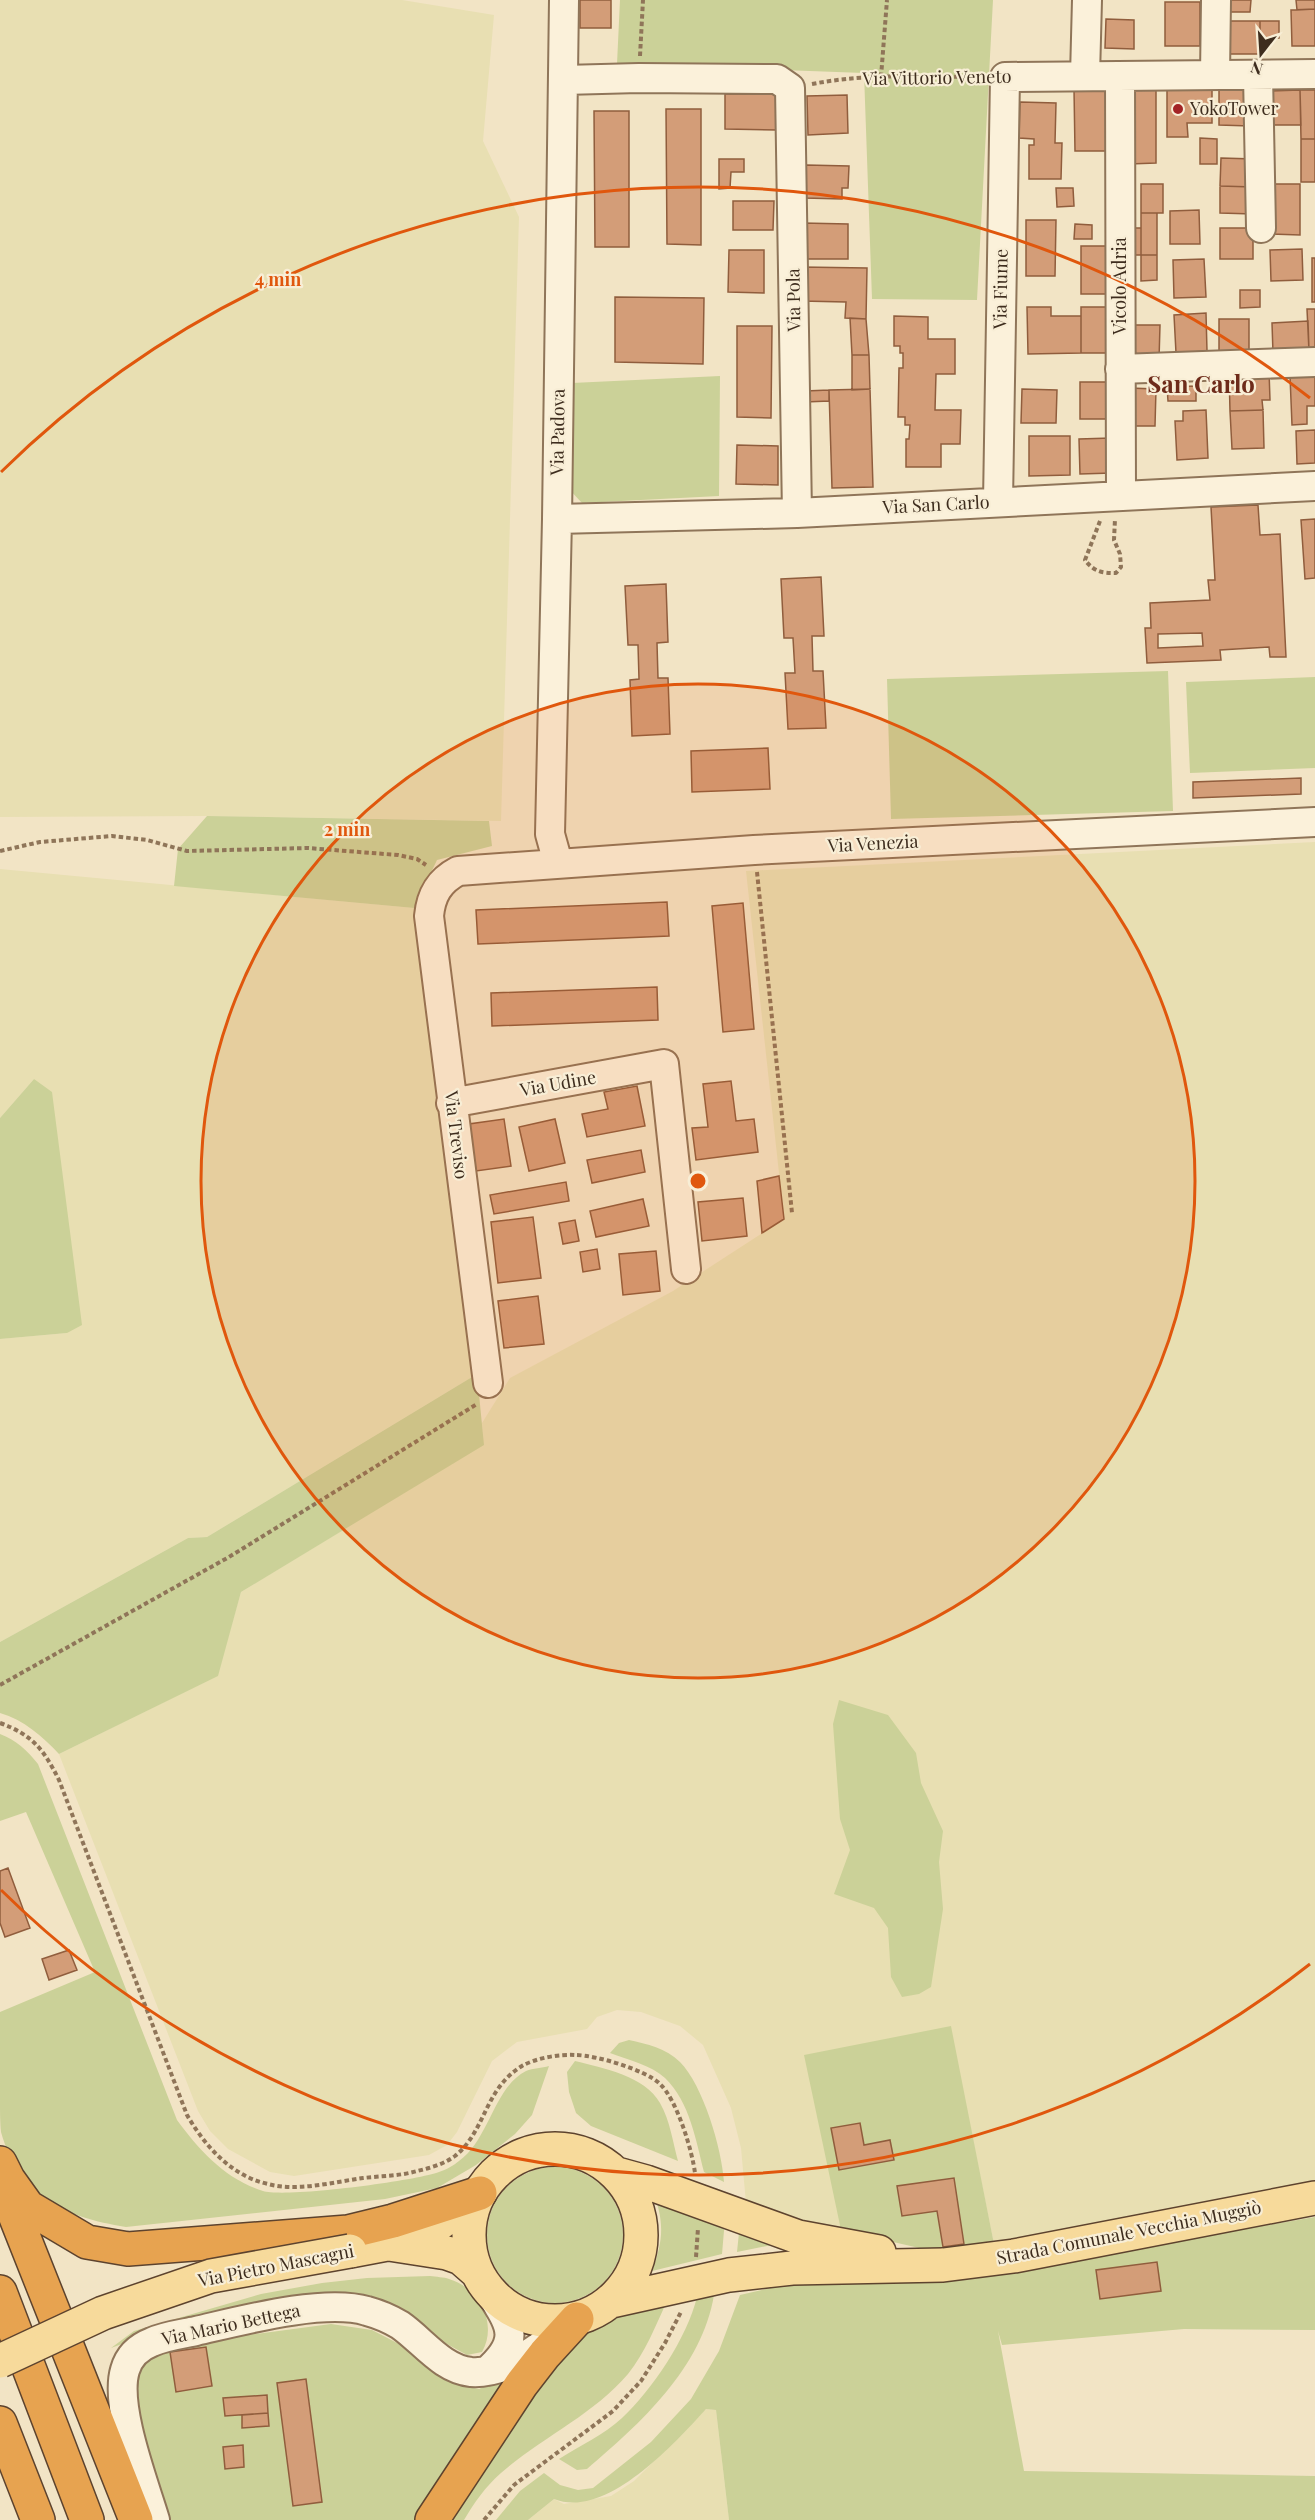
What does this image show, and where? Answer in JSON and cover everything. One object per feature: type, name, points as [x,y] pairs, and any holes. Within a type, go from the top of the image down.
[{"type":"highway","points":[[0,2163],[28,2207],[87,2242],[128,2249],[348,2232],[393,2221],[480,2193]]},
{"type":"highway","points":[[0,2177],[136,2520]]},
{"type":"highway","points":[[0,2292],[87,2520]]},
{"type":"highway","points":[[432,2520],[521,2385],[577,2319]]},
{"type":"highway","points":[[0,2423],[38,2520]]},
{"type":"main road","points":[[551,2149],[580,2152],[606,2165],[617,2174],[638,2207],[642,2232],[639,2258],[629,2282],[612,2301],[595,2312],[577,2319],[548,2321],[533,2319],[507,2307],[481,2279],[469,2241],[473,2208],[488,2181],[510,2161],[537,2150],[551,2149]]},
{"type":"main road","name":"Strada Comunale Vecchia Muggiò","points":[[617,2174],[798,2237],[943,2265]]},
{"type":"main road","name":"Via Pietro Mascagni","points":[[0,2361],[103,2313],[212,2276],[387,2244],[440,2223],[480,2193]]},
{"type":"main road","name":"Strada Comunale Vecchia Muggiò","points":[[612,2301],[729,2275],[792,2268],[943,2265],[1014,2256],[1315,2198]]},
{"type":"main road","name":"Via Pietro Mascagni","points":[[387,2244],[447,2253],[461,2258],[481,2279]]},
{"type":"street","name":"Via Padova","points":[[558,863],[550,834],[564,0]]},
{"type":"street","points":[[1085,76],[1086,0]]},
{"type":"street","points":[[1215,75],[1216,0]]},
{"type":"street","name":"Via Vittorio Veneto","points":[[1005,77],[1315,74]]},
{"type":"street","points":[[1258,75],[1261,228]]},
{"type":"street","name":"Vicolo Adria","points":[[1112,497],[1120,369],[1120,76]]},
{"type":"street","name":"Via Fiume","points":[[998,502],[1005,77]]},
{"type":"street","points":[[564,80],[777,79],[790,88]]},
{"type":"street","name":"Via Pola","points":[[790,88],[797,513]]},
{"type":"street","points":[[1120,369],[1315,362]]},
{"type":"street","name":"Via San Carlo","points":[[557,519],[797,513],[1315,486]]},
{"type":"street","name":"Via Venezia","points":[[441,882],[458,871],[558,863],[754,850],[1315,822]]},
{"type":"street","name":"Via Treviso","points":[[441,882],[430,902],[429,916],[488,1383]]},
{"type":"street","name":"Via Udine","points":[[451,1103],[664,1064],[686,1269]]},
{"type":"street","points":[[481,2279],[510,2329],[510,2341],[506,2352],[487,2371]]},
{"type":"street","name":"Via Mario Bettega","points":[[155,2520],[123,2407],[124,2371],[128,2362],[132,2354],[152,2342],[317,2308],[363,2310],[399,2325],[449,2364],[464,2371],[487,2371],[512,2364],[534,2351],[577,2319]]},
{"type":"path","points":[[639,78],[643,0]]},
{"type":"path","points":[[881,77],[887,0]]},
{"type":"path","name":"Via Vittorio Veneto","points":[[790,88],[832,80],[881,77],[1005,77]]},
{"type":"path","points":[[1112,497],[1114,540],[1120,554],[1121,567],[1116,573],[1104,573],[1092,569],[1085,560],[1102,515],[1112,497]]},
{"type":"path","points":[[0,851],[40,842],[112,836],[147,840],[187,851],[308,848],[398,855],[417,859],[441,882]]},
{"type":"path","points":[[754,850],[792,1213]]},
{"type":"path","points":[[0,1685],[229,1557],[472,1408],[482,1401],[488,1383]]},
{"type":"path","points":[[0,1723],[34,1741],[47,1758],[58,1780],[187,2115],[202,2140],[228,2164],[268,2184],[295,2186],[415,2172],[438,2166],[455,2156],[470,2139],[495,2090],[507,2076],[525,2064],[548,2058],[575,2055],[592,2057],[643,2073],[660,2084],[673,2103],[696,2176]]},
{"type":"path","points":[[695,2263],[699,2218]]},
{"type":"path","points":[[484,2520],[514,2485],[613,2411],[641,2380],[666,2343],[683,2309]]},
{"type":"shaded area","points":[[0,0],[402,0],[494,15],[483,141],[519,217],[501,821],[207,816],[0,817]]},
{"type":"shaded area","points":[[1315,842],[1315,2180],[994,2244],[950,2026],[841,2230],[800,2222],[746,2203],[741,2148],[731,2108],[703,2045],[680,2026],[641,2012],[617,2010],[597,2017],[587,2029],[517,2042],[492,2061],[457,2132],[447,2145],[429,2155],[294,2176],[270,2172],[228,2149],[210,2131],[198,2111],[59,1754],[217,1676],[241,1592],[483,1445],[482,1423],[510,1378],[673,1291],[784,1219],[746,871]]},
{"type":"shaded area","points":[[0,869],[414,908],[477,1374],[207,1537],[188,1538],[0,1642],[0,1339],[67,1333],[34,1079],[0,1118]]},
{"type":"shaded area","points":[[706,2409],[716,2410],[729,2520],[528,2520],[554,2499],[564,2504],[611,2496],[634,2481]]},
{"type":"green space","points":[[620,0],[993,0],[977,300],[872,299],[864,73],[617,64]]},
{"type":"green space","points":[[720,376],[719,496],[582,503],[568,488],[572,383]]},
{"type":"green space","points":[[1168,671],[1173,811],[891,819],[887,679]]},
{"type":"green space","points":[[1315,677],[1315,768],[1190,773],[1186,682]]},
{"type":"green space","points":[[207,816],[489,821],[492,846],[437,860],[414,908],[174,886],[178,849]]},
{"type":"green space","points":[[34,1079],[52,1092],[82,1325],[67,1333],[0,1339],[0,1118]]},
{"type":"green space","points":[[477,1374],[484,1445],[241,1592],[218,1676],[59,1754],[32,1729],[0,1713],[0,1642],[188,1538],[207,1537]]},
{"type":"green space","points":[[839,1700],[888,1715],[916,1753],[921,1783],[943,1831],[939,1862],[943,1909],[931,1987],[919,1994],[902,1997],[891,1977],[888,1928],[874,1908],[834,1894],[850,1850],[840,1819],[833,1724]]},
{"type":"green space","points":[[0,1734],[21,1746],[38,1764],[177,2120],[204,2153],[225,2171],[249,2186],[276,2193],[351,2188],[439,2172],[455,2164],[469,2152],[506,2089],[515,2079],[526,2071],[549,2066],[532,2115],[515,2134],[476,2165],[437,2188],[385,2199],[126,2227],[83,2217],[47,2200],[32,2188],[19,2172],[1,2132],[0,2012],[95,1972],[26,1812],[0,1821]]},
{"type":"green space","points":[[951,2026],[994,2244],[941,2253],[841,2230],[804,2055]]},
{"type":"green space","points":[[629,2040],[669,2053],[688,2072],[704,2101],[710,2118],[720,2153],[724,2182],[704,2172],[695,2135],[681,2098],[674,2088],[659,2073],[610,2053],[619,2043]]},
{"type":"green space","points":[[575,2061],[622,2074],[644,2086],[653,2094],[666,2117],[678,2161],[591,2126],[576,2113],[569,2092],[567,2072]]},
{"type":"green space","points":[[555,2167],[581,2172],[593,2178],[603,2187],[612,2197],[618,2209],[623,2235],[618,2261],[612,2273],[603,2283],[593,2292],[581,2298],[555,2303],[529,2298],[517,2292],[507,2283],[498,2273],[492,2261],[487,2235],[492,2209],[498,2197],[507,2187],[517,2178],[529,2172]]},
{"type":"green space","points":[[653,2192],[725,2219],[722,2254],[652,2271],[661,2232]]},
{"type":"green space","points":[[1315,2217],[1315,2330],[1184,2329],[1002,2345],[998,2331],[1024,2471],[1315,2476],[1315,2520],[729,2520],[716,2410],[706,2409],[658,2458],[617,2489],[595,2499],[574,2503],[554,2499],[528,2520],[496,2520],[520,2491],[544,2473],[560,2485],[578,2490],[593,2488],[651,2442],[691,2399],[719,2351],[740,2295],[783,2285],[828,2281],[988,2273]]},
{"type":"green space","points":[[740,2223],[782,2243],[737,2252]]},
{"type":"green space","points":[[430,2276],[447,2278],[460,2284],[477,2299],[487,2319],[488,2330],[482,2352],[467,2355],[445,2343],[405,2314],[149,2334],[111,2348],[134,2331],[261,2294],[367,2278]]},
{"type":"green space","points":[[714,2295],[697,2347],[683,2370],[647,2413],[587,2469],[577,2470],[559,2459],[607,2430],[622,2418],[645,2393],[677,2346],[697,2297]]},
{"type":"green space","points":[[667,2301],[640,2357],[614,2389],[501,2473],[490,2483],[464,2520],[447,2520],[553,2362],[587,2331],[619,2313]]},
{"type":"green space","points":[[331,2324],[372,2330],[401,2345],[457,2384],[479,2389],[513,2373],[419,2520],[167,2520],[135,2399],[136,2370],[156,2353],[217,2339]]},
{"type":"building","points":[[580,0],[611,0],[611,28],[580,28]]},
{"type":"building","points":[[1230,0],[1251,0],[1250,12],[1230,12]]},
{"type":"building","points":[[1296,0],[1315,0],[1315,9],[1297,10]]},
{"type":"building","points":[[1165,2],[1200,2],[1200,46],[1165,46]]},
{"type":"building","points":[[1315,9],[1315,46],[1292,46],[1291,10]]},
{"type":"building","points":[[1106,19],[1134,20],[1134,49],[1105,48]]},
{"type":"building","points":[[1230,21],[1260,21],[1260,54],[1230,54]]},
{"type":"building","points":[[1260,21],[1279,21],[1279,38],[1260,38]]},
{"type":"building","points":[[1074,89],[1111,89],[1111,151],[1075,151]]},
{"type":"building","points":[[1219,89],[1250,90],[1250,126],[1219,125]]},
{"type":"building","points":[[1128,90],[1156,90],[1156,163],[1129,164]]},
{"type":"building","points":[[1167,90],[1212,90],[1212,123],[1187,123],[1188,137],[1167,137]]},
{"type":"building","points":[[1300,90],[1301,125],[1270,125],[1270,91]]},
{"type":"building","points":[[1300,90],[1315,90],[1315,139],[1301,139]]},
{"type":"building","points":[[725,94],[777,94],[777,130],[725,129]]},
{"type":"building","points":[[847,95],[848,133],[808,135],[807,96]]},
{"type":"building","points":[[1020,102],[1056,103],[1055,143],[1062,143],[1061,179],[1029,179],[1029,145],[1034,145],[1034,139],[1019,138]]},
{"type":"building","points":[[666,109],[701,109],[701,245],[667,244]]},
{"type":"building","points":[[594,111],[629,111],[629,247],[595,247]]},
{"type":"building","points":[[1200,138],[1217,139],[1217,164],[1200,164]]},
{"type":"building","points":[[1301,139],[1315,139],[1315,182],[1301,182]]},
{"type":"building","points":[[1221,158],[1254,159],[1253,187],[1220,186]]},
{"type":"building","points":[[719,159],[744,159],[744,172],[731,172],[730,188],[719,189]]},
{"type":"building","points":[[806,165],[849,166],[848,188],[842,188],[842,199],[805,198]]},
{"type":"building","points":[[1141,184],[1163,184],[1163,213],[1141,213]]},
{"type":"building","points":[[1271,184],[1300,184],[1300,235],[1271,234]]},
{"type":"building","points":[[1220,186],[1253,187],[1253,214],[1220,213]]},
{"type":"building","points":[[1056,188],[1073,188],[1074,206],[1057,207]]},
{"type":"building","points":[[733,201],[774,201],[773,230],[733,230]]},
{"type":"building","points":[[1199,210],[1200,244],[1170,244],[1170,211]]},
{"type":"building","points":[[1141,213],[1157,213],[1157,255],[1141,255]]},
{"type":"building","points":[[1026,220],[1056,220],[1055,276],[1026,276]]},
{"type":"building","points":[[802,223],[848,224],[848,259],[802,259]]},
{"type":"building","points":[[1075,224],[1092,225],[1092,239],[1074,239]]},
{"type":"building","points":[[1127,228],[1141,228],[1141,255],[1127,255]]},
{"type":"building","points":[[1220,228],[1253,228],[1253,259],[1220,259]]},
{"type":"building","points":[[1081,246],[1111,246],[1110,294],[1081,294]]},
{"type":"building","points":[[1302,249],[1303,280],[1271,281],[1270,250]]},
{"type":"building","points":[[729,250],[764,250],[764,293],[728,292]]},
{"type":"building","points":[[1141,255],[1157,255],[1157,280],[1141,281]]},
{"type":"building","points":[[1312,258],[1315,258],[1315,302],[1312,302]]},
{"type":"building","points":[[1204,259],[1206,297],[1174,298],[1173,260]]},
{"type":"building","points":[[801,267],[867,268],[866,319],[845,318],[846,302],[801,301]]},
{"type":"building","points":[[1240,290],[1260,290],[1260,307],[1240,308]]},
{"type":"building","points":[[615,297],[704,298],[703,364],[615,362]]},
{"type":"building","points":[[1027,307],[1051,307],[1051,316],[1081,316],[1081,353],[1028,354]]},
{"type":"building","points":[[1081,307],[1112,307],[1113,353],[1081,353]]},
{"type":"building","points":[[1307,309],[1315,309],[1315,351],[1309,351]]},
{"type":"building","points":[[1206,313],[1207,351],[1176,353],[1174,315]]},
{"type":"building","points":[[894,316],[928,317],[928,339],[955,339],[955,374],[936,374],[935,410],[961,410],[960,444],[941,444],[941,467],[906,467],[906,439],[909,439],[910,425],[905,425],[905,417],[898,417],[899,368],[903,368],[903,353],[900,353],[900,346],[894,346]]},
{"type":"building","points":[[850,318],[866,319],[869,355],[852,355]]},
{"type":"building","points":[[1219,319],[1249,319],[1249,354],[1219,354]]},
{"type":"building","points":[[1308,321],[1309,351],[1273,353],[1272,323]]},
{"type":"building","points":[[1126,325],[1160,325],[1159,360],[1125,359]]},
{"type":"building","points":[[737,326],[772,326],[771,418],[737,417]]},
{"type":"building","points":[[852,355],[869,355],[870,389],[852,390]]},
{"type":"building","points":[[1315,366],[1315,406],[1307,406],[1307,424],[1292,425],[1290,376]]},
{"type":"building","points":[[1269,371],[1270,400],[1262,400],[1263,410],[1230,411],[1229,372]]},
{"type":"building","points":[[1080,382],[1111,382],[1111,419],[1080,419]]},
{"type":"building","points":[[1196,386],[1196,401],[1168,401],[1167,387]]},
{"type":"building","points":[[1129,388],[1156,389],[1155,426],[1128,426]]},
{"type":"building","points":[[870,389],[873,487],[832,488],[829,390]]},
{"type":"building","points":[[1022,389],[1057,390],[1056,423],[1021,423]]},
{"type":"building","points":[[829,390],[829,401],[805,402],[805,391]]},
{"type":"building","points":[[1206,410],[1208,458],[1177,460],[1175,421],[1183,421],[1183,411]]},
{"type":"building","points":[[1263,410],[1264,448],[1232,449],[1230,411]]},
{"type":"building","points":[[1315,430],[1315,463],[1297,464],[1296,431]]},
{"type":"building","points":[[1029,436],[1070,436],[1070,475],[1029,476]]},
{"type":"building","points":[[1111,438],[1112,473],[1080,474],[1079,439]]},
{"type":"building","points":[[737,445],[778,446],[778,485],[736,484]]},
{"type":"building","points":[[1258,505],[1260,535],[1280,534],[1286,657],[1270,657],[1269,647],[1220,650],[1221,660],[1147,663],[1145,628],[1151,628],[1150,603],[1210,600],[1208,580],[1215,580],[1211,507]],"holes":[[[1202,633],[1203,646],[1158,648],[1158,634]]]},
{"type":"building","points":[[1315,519],[1315,578],[1305,579],[1301,520]]},
{"type":"building","points":[[821,577],[824,636],[812,636],[813,671],[823,671],[826,728],[788,729],[785,673],[795,673],[793,638],[784,638],[781,579]]},
{"type":"building","points":[[666,584],[668,642],[657,643],[658,678],[668,678],[670,734],[632,736],[630,680],[639,679],[638,645],[628,645],[625,586]]},
{"type":"building","points":[[768,748],[770,789],[692,792],[691,751]]},
{"type":"building","points":[[1301,778],[1301,794],[1193,798],[1193,782]]},
{"type":"building","points":[[667,902],[669,936],[478,944],[476,910]]},
{"type":"building","points":[[743,903],[754,1029],[723,1032],[712,906]]},
{"type":"building","points":[[657,987],[658,1020],[492,1026],[491,993]]},
{"type":"building","points":[[731,1081],[736,1121],[754,1119],[758,1152],[696,1160],[692,1128],[708,1127],[703,1084]]},
{"type":"building","points":[[637,1086],[645,1126],[587,1137],[582,1114],[608,1109],[604,1092]]},
{"type":"building","points":[[504,1119],[511,1166],[476,1171],[469,1124]]},
{"type":"building","points":[[555,1119],[565,1163],[529,1171],[519,1127]]},
{"type":"building","points":[[641,1150],[645,1172],[592,1183],[587,1160]]},
{"type":"building","points":[[779,1176],[784,1219],[762,1233],[757,1181]]},
{"type":"building","points":[[566,1182],[569,1201],[494,1214],[490,1195]]},
{"type":"building","points":[[743,1198],[747,1236],[702,1241],[698,1202]]},
{"type":"building","points":[[643,1199],[649,1226],[596,1237],[590,1211]]},
{"type":"building","points":[[533,1217],[541,1278],[498,1283],[491,1222]]},
{"type":"building","points":[[575,1220],[579,1241],[563,1244],[559,1223]]},
{"type":"building","points":[[597,1249],[600,1269],[583,1272],[580,1252]]},
{"type":"building","points":[[656,1251],[660,1291],[623,1295],[619,1254]]},
{"type":"building","points":[[538,1296],[544,1344],[504,1348],[498,1301]]},
{"type":"building","points":[[8,1868],[30,1928],[5,1937],[0,1923],[0,1871]]},
{"type":"building","points":[[69,1950],[77,1970],[49,1980],[42,1959]]},
{"type":"building","points":[[860,2123],[864,2145],[890,2140],[894,2160],[839,2170],[831,2128]]},
{"type":"building","points":[[954,2178],[964,2244],[943,2247],[937,2211],[902,2216],[897,2186]]},
{"type":"building","points":[[1157,2262],[1161,2291],[1100,2299],[1096,2270]]},
{"type":"building","points":[[206,2347],[212,2386],[176,2392],[170,2352]]},
{"type":"building","points":[[306,2379],[322,2502],[293,2506],[277,2383]]},
{"type":"building","points":[[267,2395],[268,2413],[225,2416],[223,2398]]},
{"type":"building","points":[[268,2413],[269,2426],[242,2428],[242,2415]]},
{"type":"building","points":[[243,2445],[244,2467],[225,2469],[223,2447]]},
{"type":"place","name":"YokoTower","points":[[1178,109]]},
{"type":"district","name":"San Carlo","points":[[1201,385]]}]
